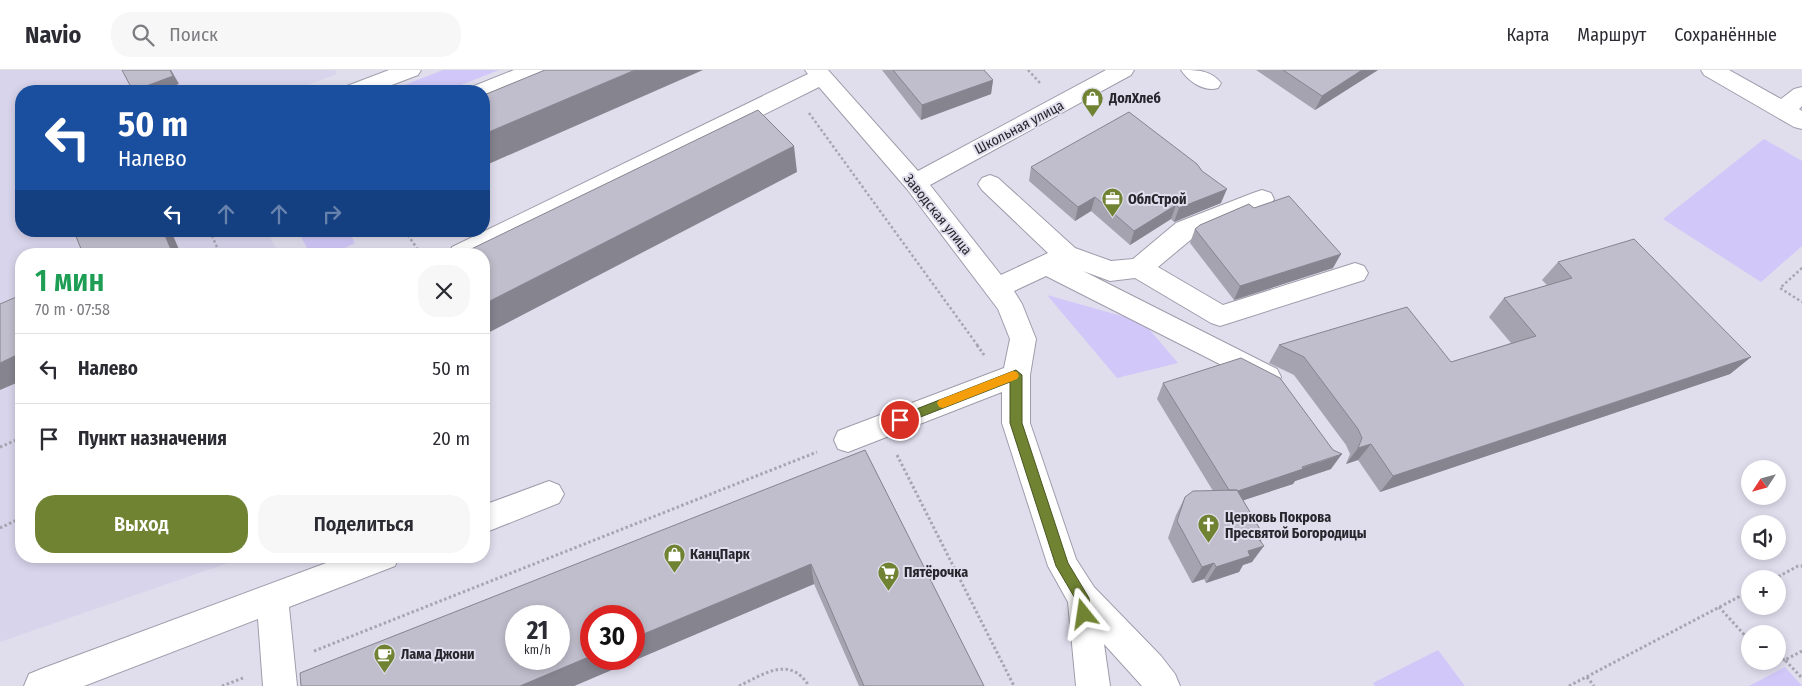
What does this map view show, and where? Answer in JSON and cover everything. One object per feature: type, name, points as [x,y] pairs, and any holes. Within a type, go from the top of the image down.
[{"type":"street","points":[[371,85],[410,70]]},
{"type":"street","points":[[490,88],[535,70]]},
{"type":"street","name":"Школьная улица","points":[[915,184],[1123,70]]},
{"type":"street","points":[[1192,70],[1210,83]]},
{"type":"street","points":[[1712,70],[1802,121]]},
{"type":"street","points":[[473,248],[792,90],[818,74]]},
{"type":"street","name":"Заводская улица","points":[[818,74],[915,184],[1009,304],[1023,339],[1009,377],[1016,423],[1063,566],[1083,598]]},
{"type":"street","points":[[1782,110],[1802,94]]},
{"type":"street","points":[[990,184],[1056,260],[1282,384],[1288,392]]},
{"type":"street","points":[[997,288],[1056,260],[1110,271],[1139,268],[1185,230],[1244,200]]},
{"type":"street","points":[[1139,268],[1220,316],[1355,273]]},
{"type":"street","points":[[848,440],[1009,377]]},
{"type":"street","points":[[490,517],[549,494]]},
{"type":"street","points":[[41,686],[365,563]]},
{"type":"street","points":[[272,598],[279,676]]},
{"type":"street","points":[[1083,598],[1093,686]]},
{"type":"street","points":[[1083,598],[1149,668],[1163,686]]},
{"type":"path","points":[[792,90],[1009,377]]},
{"type":"path","points":[[409,237],[417,248]]},
{"type":"path","points":[[1802,268],[1780,288],[1802,302]]},
{"type":"path","points":[[883,427],[1014,686]]},
{"type":"path","points":[[279,676],[848,440]]},
{"type":"path","points":[[0,448],[15,441]]},
{"type":"path","points":[[0,528],[15,521]]},
{"type":"path","points":[[1786,572],[1798,566],[1802,566]]},
{"type":"path","points":[[1569,686],[1741,596]]},
{"type":"path","points":[[1719,607],[1741,631]]},
{"type":"path","points":[[1786,659],[1802,651]]},
{"type":"path","points":[[1786,661],[1802,678]]},
{"type":"path","points":[[739,686],[777,669],[788,667],[800,672],[809,686]]},
{"type":"path","points":[[1587,677],[1594,686]]},
{"type":"shaded area","points":[[0,70],[335,70],[337,74],[307,85],[15,85],[15,237],[270,237],[276,248],[15,248],[15,563],[228,563],[0,642]]},
{"type":"shaded area","points":[[443,70],[499,70],[461,85],[404,85]]},
{"type":"shaded area","points":[[1764,139],[1802,161],[1802,246],[1761,282],[1663,219]]},
{"type":"shaded area","points":[[301,237],[352,237],[355,243],[345,248],[307,248]]},
{"type":"shaded area","points":[[1047,295],[1143,322],[1178,363],[1117,378]]},
{"type":"shaded area","points":[[1438,650],[1465,686],[1375,686],[1373,683]]},
{"type":"shaded area","points":[[1786,668],[1802,686],[1749,686],[1779,670],[1786,670]]},
{"type":"building","points":[[122,70],[170,70],[173,76],[149,85],[130,85]]},
{"type":"building","points":[[545,70],[635,70],[490,131],[490,93]]},
{"type":"building","points":[[893,70],[984,70],[993,80],[922,105]]},
{"type":"building","points":[[1283,70],[1362,70],[1322,96]]},
{"type":"building","points":[[758,110],[794,146],[490,301],[490,248],[473,248]]},
{"type":"building","points":[[1129,112],[1227,189],[1179,208],[1176,205],[1134,231],[1095,197],[1078,207],[1031,167]]},
{"type":"building","points":[[1289,196],[1341,254],[1240,286],[1195,229],[1200,225],[1249,204],[1254,208]]},
{"type":"building","points":[[76,237],[166,237],[170,248],[81,248]]},
{"type":"building","points":[[1634,239],[1751,357],[1393,476],[1371,444],[1358,448],[1362,438],[1358,429],[1304,357],[1279,345],[1407,307],[1451,362],[1536,336],[1504,298],[1572,278],[1558,262]]},
{"type":"building","points":[[15,298],[15,356],[0,363],[0,304]]},
{"type":"building","points":[[1241,358],[1280,378],[1333,450],[1342,454],[1238,491],[1229,490],[1163,383]]},
{"type":"building","points":[[865,450],[984,686],[864,686],[811,564],[645,633],[645,605],[580,605],[580,661],[570,665],[570,605],[505,605],[505,670],[558,670],[520,686],[301,686],[300,673]]},
{"type":"building","points":[[1237,490],[1264,536],[1258,538],[1264,546],[1248,551],[1250,556],[1216,567],[1214,563],[1202,567],[1177,521],[1185,497],[1193,491]]},
{"type":"slow traffic","points":[[943,403],[1013,376]]},
{"type":"place","name":"ДолХлеб","points":[[1093,117]]},
{"type":"place","name":"ОблСтрой","points":[[1112,218]]},
{"type":"place","name":"Церковь Покрова Пресвятой Богородицы","points":[[1209,544]]},
{"type":"place","name":"КанцПарк","points":[[674,573]]},
{"type":"place","name":"Пятёрочка","points":[[888,591]]},
{"type":"place","name":"Лама Джони","points":[[385,673]]},
{"type":"route","points":[[900,420],[1016,375],[1016,423],[1063,566],[1083,598],[1084,614]]}]
